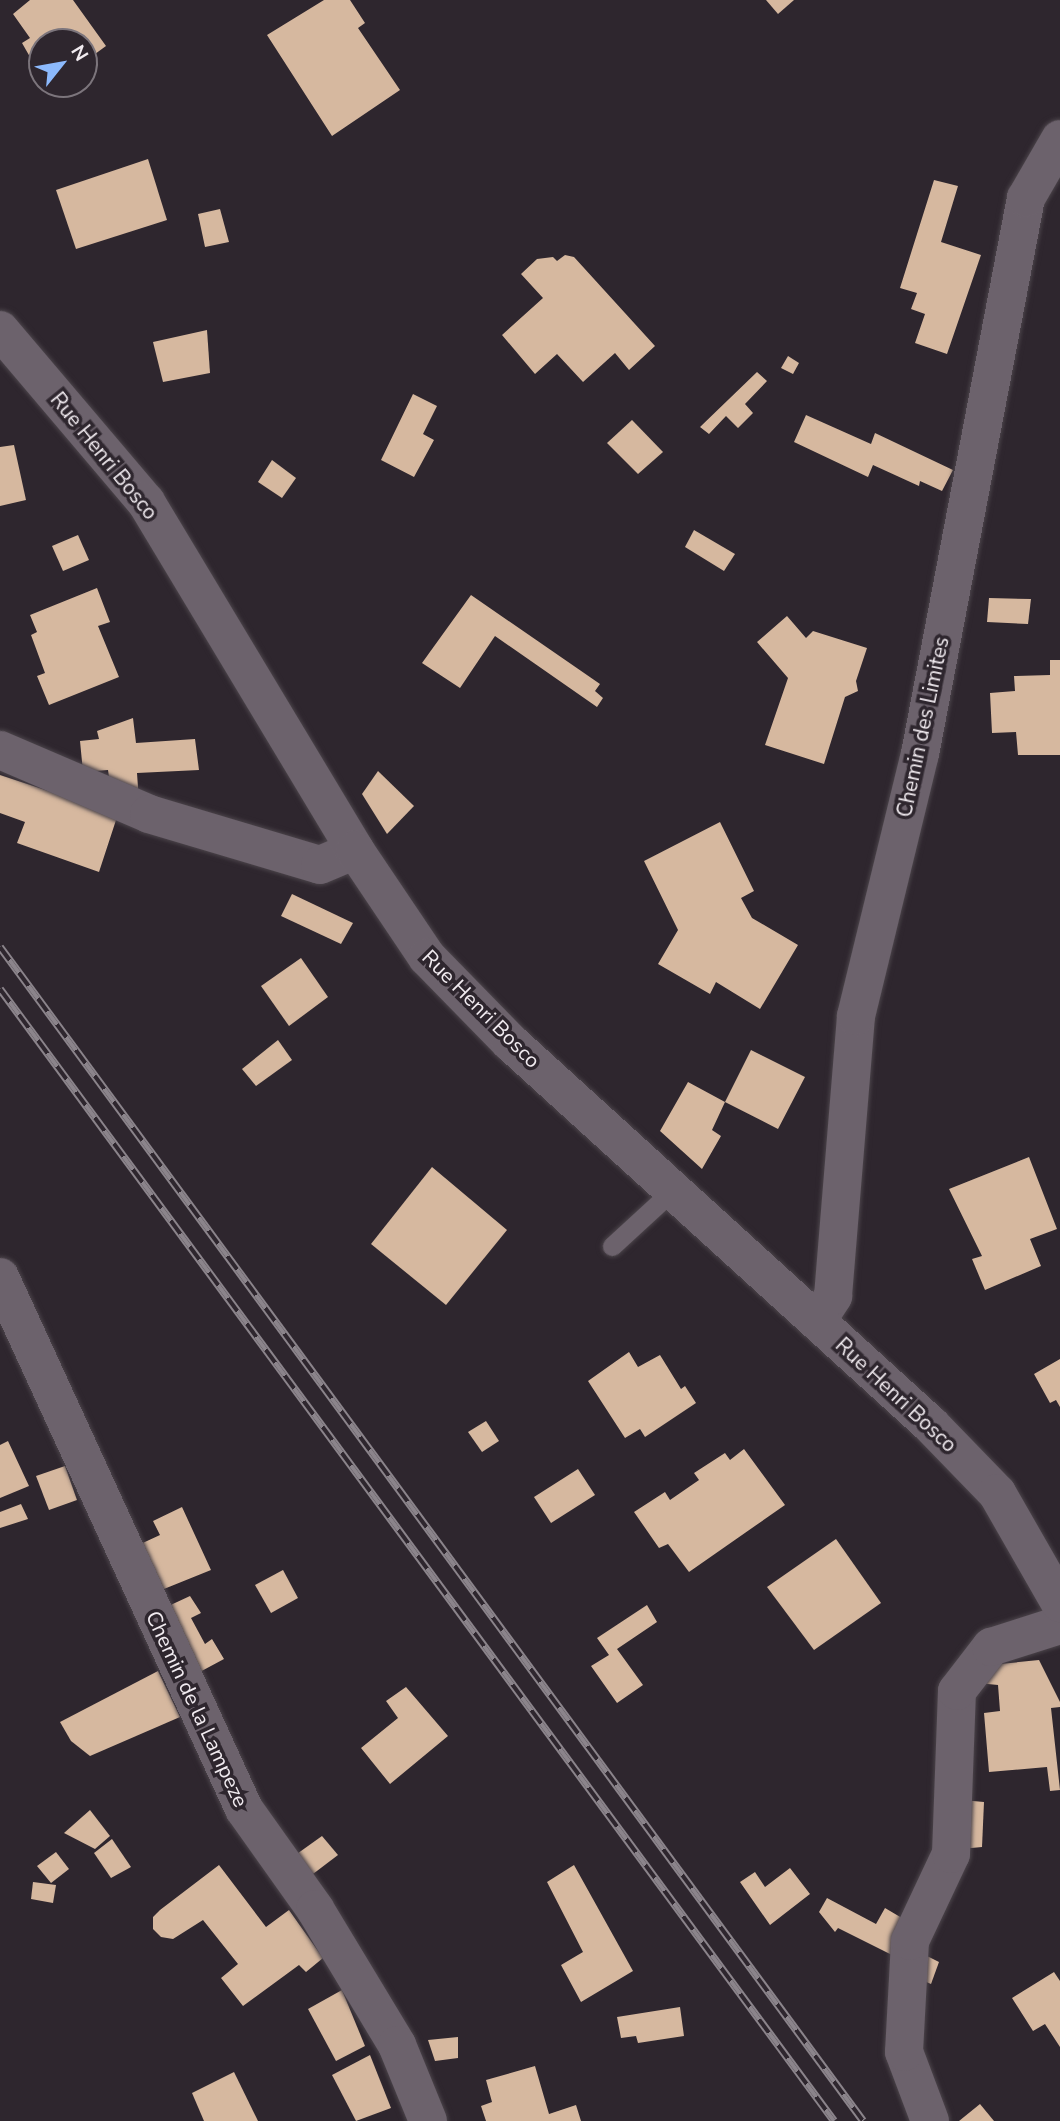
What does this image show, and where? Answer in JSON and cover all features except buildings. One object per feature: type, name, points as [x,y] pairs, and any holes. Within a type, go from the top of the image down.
[{"type":"street","name":"Chemin des Limites","points":[[817,1321],[833,1296],[856,1016],[920,754],[1026,198],[1060,139]]},
{"type":"street","name":"Rue Henri Bosco","points":[[0,330],[146,502],[355,850],[426,957],[510,1042],[817,1321],[997,1493],[1060,1603]]},
{"type":"street","points":[[0,750],[149,814],[320,865],[355,850]]},
{"type":"street","name":"Chemin de la Lampeze","points":[[0,1277],[244,1809],[315,1909],[397,2045],[428,2121]]},
{"type":"street","points":[[930,2121],[904,2052],[910,1941],[951,1854],[957,1691],[991,1647],[1060,1625]]},
{"type":"lane","points":[[612,1246],[673,1190]]},
{"type":"railway","points":[[0,947],[863,2121]]},
{"type":"railway","points":[[0,989],[834,2121]]}]
